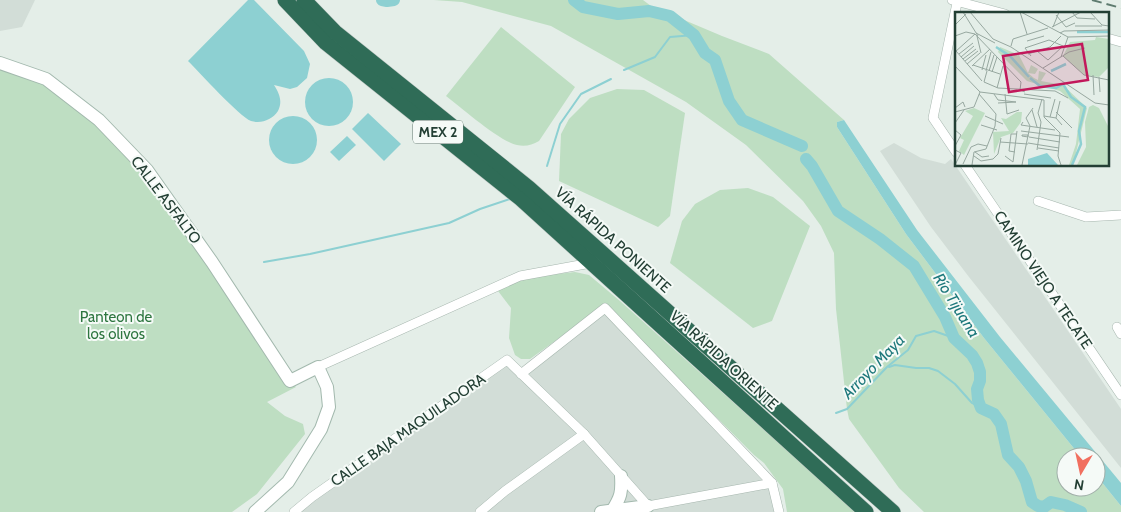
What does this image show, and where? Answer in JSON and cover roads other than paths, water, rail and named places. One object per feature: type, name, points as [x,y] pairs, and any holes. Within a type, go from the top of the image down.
[{"type":"highway","name":"VÍA RÁPIDA ORIENTE","points":[[285,0],[326,43],[521,198],[866,512]]},
{"type":"highway","name":"VÍA RÁPIDA PONIENTE","points":[[304,0],[335,32],[530,188],[893,512]]},
{"type":"street","points":[[955,151],[933,118],[954,1],[997,12]]},
{"type":"street","points":[[1108,38],[1121,42]]},
{"type":"street","name":"CALLE ASFALTO","points":[[0,62],[46,79],[99,120],[147,170],[212,262],[290,381],[318,367]]},
{"type":"street","name":"CAMINO VIEJO A TECATE","points":[[966,166],[1121,395]]},
{"type":"street","points":[[1038,202],[1086,217],[1121,215]]},
{"type":"street","points":[[255,512],[288,482],[321,429],[329,407],[327,388],[318,367],[520,276],[591,263]]},
{"type":"street","points":[[521,374],[605,308],[772,483],[779,512]]},
{"type":"street","name":"CALLE BAJA MAQUILADORA","points":[[294,512],[312,497],[507,360],[584,434],[648,506]]},
{"type":"street","points":[[480,512],[505,491],[584,434]]},
{"type":"street","points":[[606,511],[620,498],[622,490],[621,476]]},
{"type":"street","points":[[606,511],[648,506],[772,483]]},
{"type":"water","points":[[248,0],[254,0],[304,51],[310,64],[307,78],[297,87],[290,89],[274,85],[280,100],[278,111],[262,122],[251,121],[245,117],[188,61]]},
{"type":"water","points":[[324,78],[334,78],[346,85],[353,97],[353,107],[346,119],[334,126],[324,126],[316,122],[309,115],[305,107],[305,97],[309,89],[316,82]]},
{"type":"water","points":[[368,113],[401,144],[384,161],[352,129]]},
{"type":"water","points":[[288,116],[298,116],[310,123],[317,135],[317,145],[310,157],[298,164],[288,164],[280,160],[273,153],[269,145],[269,135],[273,127],[280,120]]},
{"type":"water","points":[[844,120],[917,230],[1000,337],[1091,447],[1073,447],[984,338],[906,234],[837,127],[837,122]]},
{"type":"water","points":[[347,136],[356,145],[339,161],[330,152]]},
{"type":"water","points":[[1106,465],[1121,483],[1121,506],[1106,487]]},
{"type":"waterway","name":"Río Tijuana","points":[[382,0],[394,0]]},
{"type":"waterway","name":"Río Tijuana","points":[[574,0],[583,7],[618,14],[649,11],[670,16],[694,35],[705,53],[715,60],[729,101],[742,120],[802,146]]},
{"type":"waterway","points":[[624,70],[655,57],[670,37],[694,35]]},
{"type":"waterway","points":[[547,166],[560,124],[581,94],[611,79]]},
{"type":"waterway","name":"Río Tijuana","points":[[806,159],[838,211],[880,239],[914,266],[945,317],[954,338],[972,355],[977,363],[980,372],[980,381],[977,389],[981,408],[994,414],[1001,424],[1008,455],[1019,467],[1026,481],[1032,502],[1044,507],[1051,502],[1065,505],[1081,512]]},
{"type":"waterway","points":[[264,262],[310,254],[449,223],[480,209],[510,199]]},
{"type":"waterway","name":"Arroyo Maya","points":[[836,413],[847,409],[887,367],[908,350],[916,336],[934,331],[954,338]]},
{"type":"waterway","points":[[889,367],[895,365],[929,368],[938,371],[955,384],[972,403],[981,408]]},
{"type":"railway","points":[[1092,0],[1121,8]]},
{"type":"park label","name":"Panteon de los olivos","points":[[116,326]]}]
